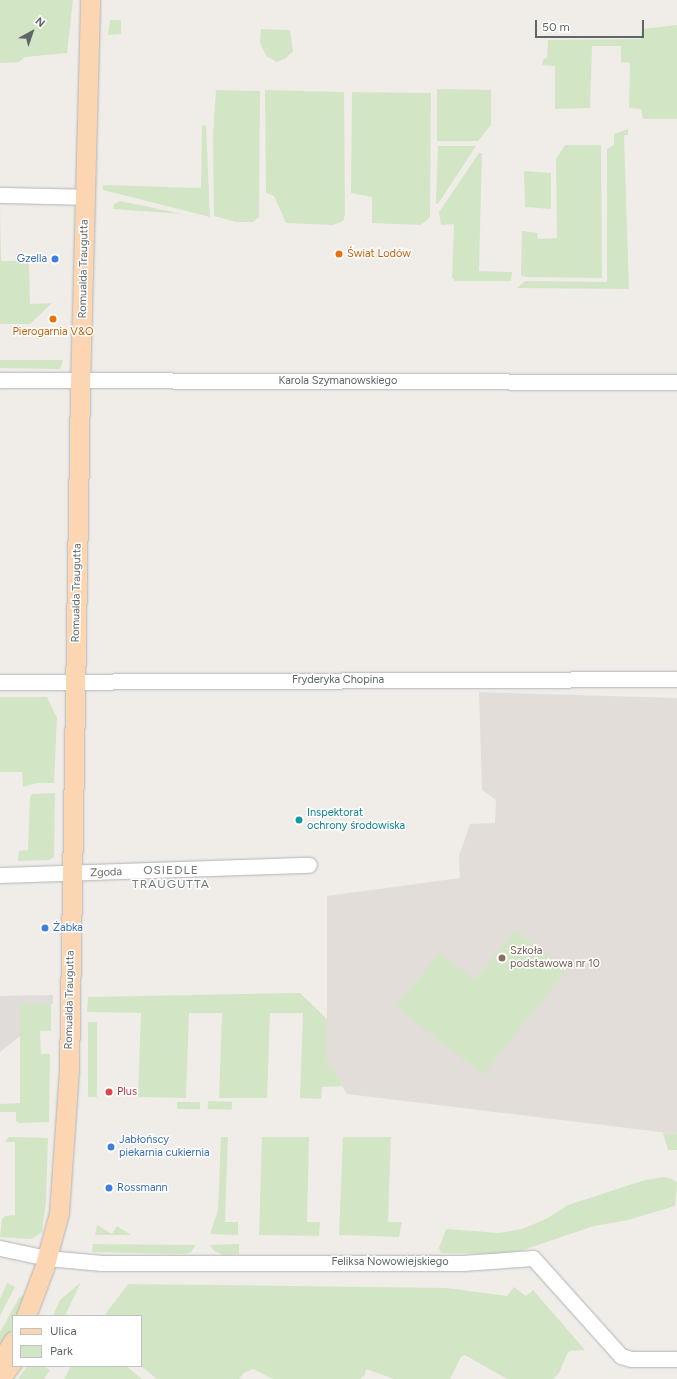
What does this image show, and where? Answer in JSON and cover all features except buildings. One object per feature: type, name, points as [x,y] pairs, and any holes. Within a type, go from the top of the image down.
[{"type":"main road","name":"Romualda Traugutta","points":[[39,1315],[66,1213],[62,1185],[69,1071],[71,874],[90,0]]},
{"type":"main road","name":"Romualda Traugutta","points":[[26,1315],[54,1259]]},
{"type":"main road","points":[[0,1362],[12,1343]]},
{"type":"main road","points":[[0,1379],[12,1361]]},
{"type":"street","points":[[0,195],[86,197]]},
{"type":"street","name":"Karola Szymanowskiego","points":[[0,380],[677,382]]},
{"type":"street","name":"Fryderyka Chopina","points":[[0,682],[677,679]]},
{"type":"street","name":"Zgoda","points":[[0,875],[71,874],[309,865]]},
{"type":"street","points":[[0,1248],[54,1259]]},
{"type":"street","name":"Feliksa Nowowiejskiego","points":[[54,1259],[110,1263],[462,1262],[533,1258],[621,1356],[632,1359],[677,1359]]},
{"type":"shaded area","name":"Szkoła podstawowa nr 10","points":[[479,692],[677,698],[677,1134],[347,1094],[327,1060],[327,896],[460,878],[459,856],[470,824],[495,823],[496,800],[482,790]]},
{"type":"shaded area","points":[[53,995],[53,1004],[20,1004],[20,1036],[0,1052],[0,996]]},
{"type":"green space","points":[[0,0],[73,0],[67,53],[25,57],[19,62],[0,63]]},
{"type":"green space","points":[[110,20],[121,20],[121,34],[108,35]]},
{"type":"green space","points":[[677,25],[677,119],[643,119],[641,109],[629,108],[630,63],[621,62],[621,46],[592,46],[590,108],[555,109],[555,66],[542,65],[543,59],[547,58],[548,40],[641,39],[642,29]]},
{"type":"green space","points":[[261,29],[290,30],[293,51],[286,58],[277,62],[266,56],[260,42]]},
{"type":"green space","points":[[437,89],[491,90],[491,125],[478,141],[437,141]]},
{"type":"green space","points":[[216,90],[260,91],[259,217],[253,222],[236,222],[214,216],[213,135]]},
{"type":"green space","points":[[265,90],[344,92],[345,215],[343,221],[333,225],[286,223],[274,196],[266,193]]},
{"type":"green space","points":[[352,92],[431,93],[430,217],[421,225],[372,223],[372,197],[351,193]]},
{"type":"green space","points":[[202,125],[206,126],[210,217],[103,190],[103,185],[201,188]]},
{"type":"green space","points":[[628,129],[628,135],[624,135],[629,289],[517,288],[525,281],[607,282],[607,149],[614,145],[614,134]]},
{"type":"green space","points":[[565,145],[601,145],[602,278],[525,277],[521,275],[522,231],[537,233],[538,239],[557,238],[556,159]]},
{"type":"green space","points":[[438,146],[476,146],[438,204],[436,203]]},
{"type":"green space","points":[[479,153],[482,153],[479,271],[512,272],[511,281],[455,281],[452,277],[454,224],[441,225],[439,212]]},
{"type":"green space","points":[[524,171],[551,173],[551,209],[525,207]]},
{"type":"green space","points":[[120,201],[183,214],[113,209],[114,204]]},
{"type":"green space","points":[[0,206],[1,261],[29,261],[30,304],[52,303],[30,324],[0,324]]},
{"type":"green space","points":[[0,360],[63,360],[60,369],[0,368]]},
{"type":"green space","points":[[0,697],[47,697],[57,718],[54,783],[37,783],[23,787],[22,772],[0,772]]},
{"type":"green space","points":[[55,793],[54,857],[49,860],[18,861],[19,851],[28,850],[30,797],[32,794]]},
{"type":"green space","points":[[515,930],[566,971],[483,1075],[396,1006],[440,952],[475,980]]},
{"type":"green space","points":[[300,993],[327,1019],[327,1060],[343,1086],[322,1087],[321,1099],[300,1098],[303,1013],[270,1013],[267,1098],[219,1098],[222,1013],[189,1013],[186,1098],[138,1097],[141,1013],[87,1012],[88,997]]},
{"type":"green space","points":[[20,1004],[51,1004],[51,1031],[40,1031],[41,1054],[50,1054],[49,1122],[19,1123],[16,1121],[16,1112],[0,1112],[0,1104],[20,1103]]},
{"type":"green space","points":[[88,1022],[97,1022],[97,1097],[88,1097]]},
{"type":"green space","points":[[208,1101],[232,1102],[232,1110],[208,1109]]},
{"type":"green space","points":[[177,1102],[200,1102],[200,1109],[177,1109]]},
{"type":"green space","points":[[663,1133],[677,1134],[677,1150],[668,1150]]},
{"type":"green space","points":[[9,1137],[48,1138],[46,1201],[42,1232],[32,1239],[0,1237],[2,1219],[5,1216],[15,1215],[15,1142],[5,1142]]},
{"type":"green space","points":[[221,1137],[228,1137],[225,1222],[238,1222],[238,1235],[210,1234],[218,1210]]},
{"type":"green space","points":[[262,1137],[309,1137],[307,1222],[320,1222],[319,1236],[259,1235]]},
{"type":"green space","points":[[343,1137],[391,1137],[388,1222],[402,1222],[399,1237],[339,1235]]},
{"type":"green space","points":[[663,1177],[672,1179],[677,1183],[675,1206],[628,1220],[594,1226],[520,1251],[497,1254],[441,1253],[439,1248],[446,1229],[499,1233],[522,1229],[546,1219],[568,1205],[645,1180]]},
{"type":"green space","points":[[97,1225],[112,1234],[117,1226],[131,1235],[95,1235]]},
{"type":"green space","points":[[93,1244],[196,1245],[191,1252],[184,1254],[92,1252]]},
{"type":"green space","points":[[239,1244],[239,1254],[224,1255],[214,1251],[210,1245]]},
{"type":"green space","points":[[81,1282],[65,1315],[53,1315],[60,1300]]},
{"type":"green space","points":[[7,1283],[15,1287],[0,1316],[0,1299]]},
{"type":"green space","points":[[128,1284],[447,1288],[507,1296],[514,1287],[526,1296],[533,1290],[585,1350],[570,1351],[567,1354],[559,1373],[553,1379],[507,1379],[465,1355],[461,1357],[450,1379],[394,1379],[366,1369],[365,1375],[360,1379],[273,1379],[253,1369],[244,1373],[239,1379],[157,1379],[142,1367],[142,1315],[105,1315]]},
{"type":"green space","points":[[25,1294],[19,1315],[12,1315],[12,1329],[0,1349],[0,1332],[19,1298]]},
{"type":"green space","points":[[26,1367],[46,1367],[50,1370],[44,1379],[18,1379]]},
{"type":"green space","points":[[70,1367],[127,1367],[142,1379],[64,1379]]},
{"type":"place","name":"Świat Lodów","points":[[339,254]]},
{"type":"place","name":"Gzella","points":[[55,259]]},
{"type":"place","name":"Pierogarnia V&O","points":[[53,319]]},
{"type":"place","name":"Inspektorat ochrony środowiska","points":[[299,820]]},
{"type":"place","name":"Żabka","points":[[45,928]]},
{"type":"place","name":"Szkoła podstawowa nr 10","points":[[502,958]]},
{"type":"place","name":"Plus","points":[[109,1092]]},
{"type":"place","name":"Jabłońscy piekarnia cukiernia","points":[[111,1147]]},
{"type":"place","name":"Rossmann","points":[[109,1188]]},
{"type":"district","name":"OSIEDLE TRAUGUTTA","points":[[171,878]]}]
